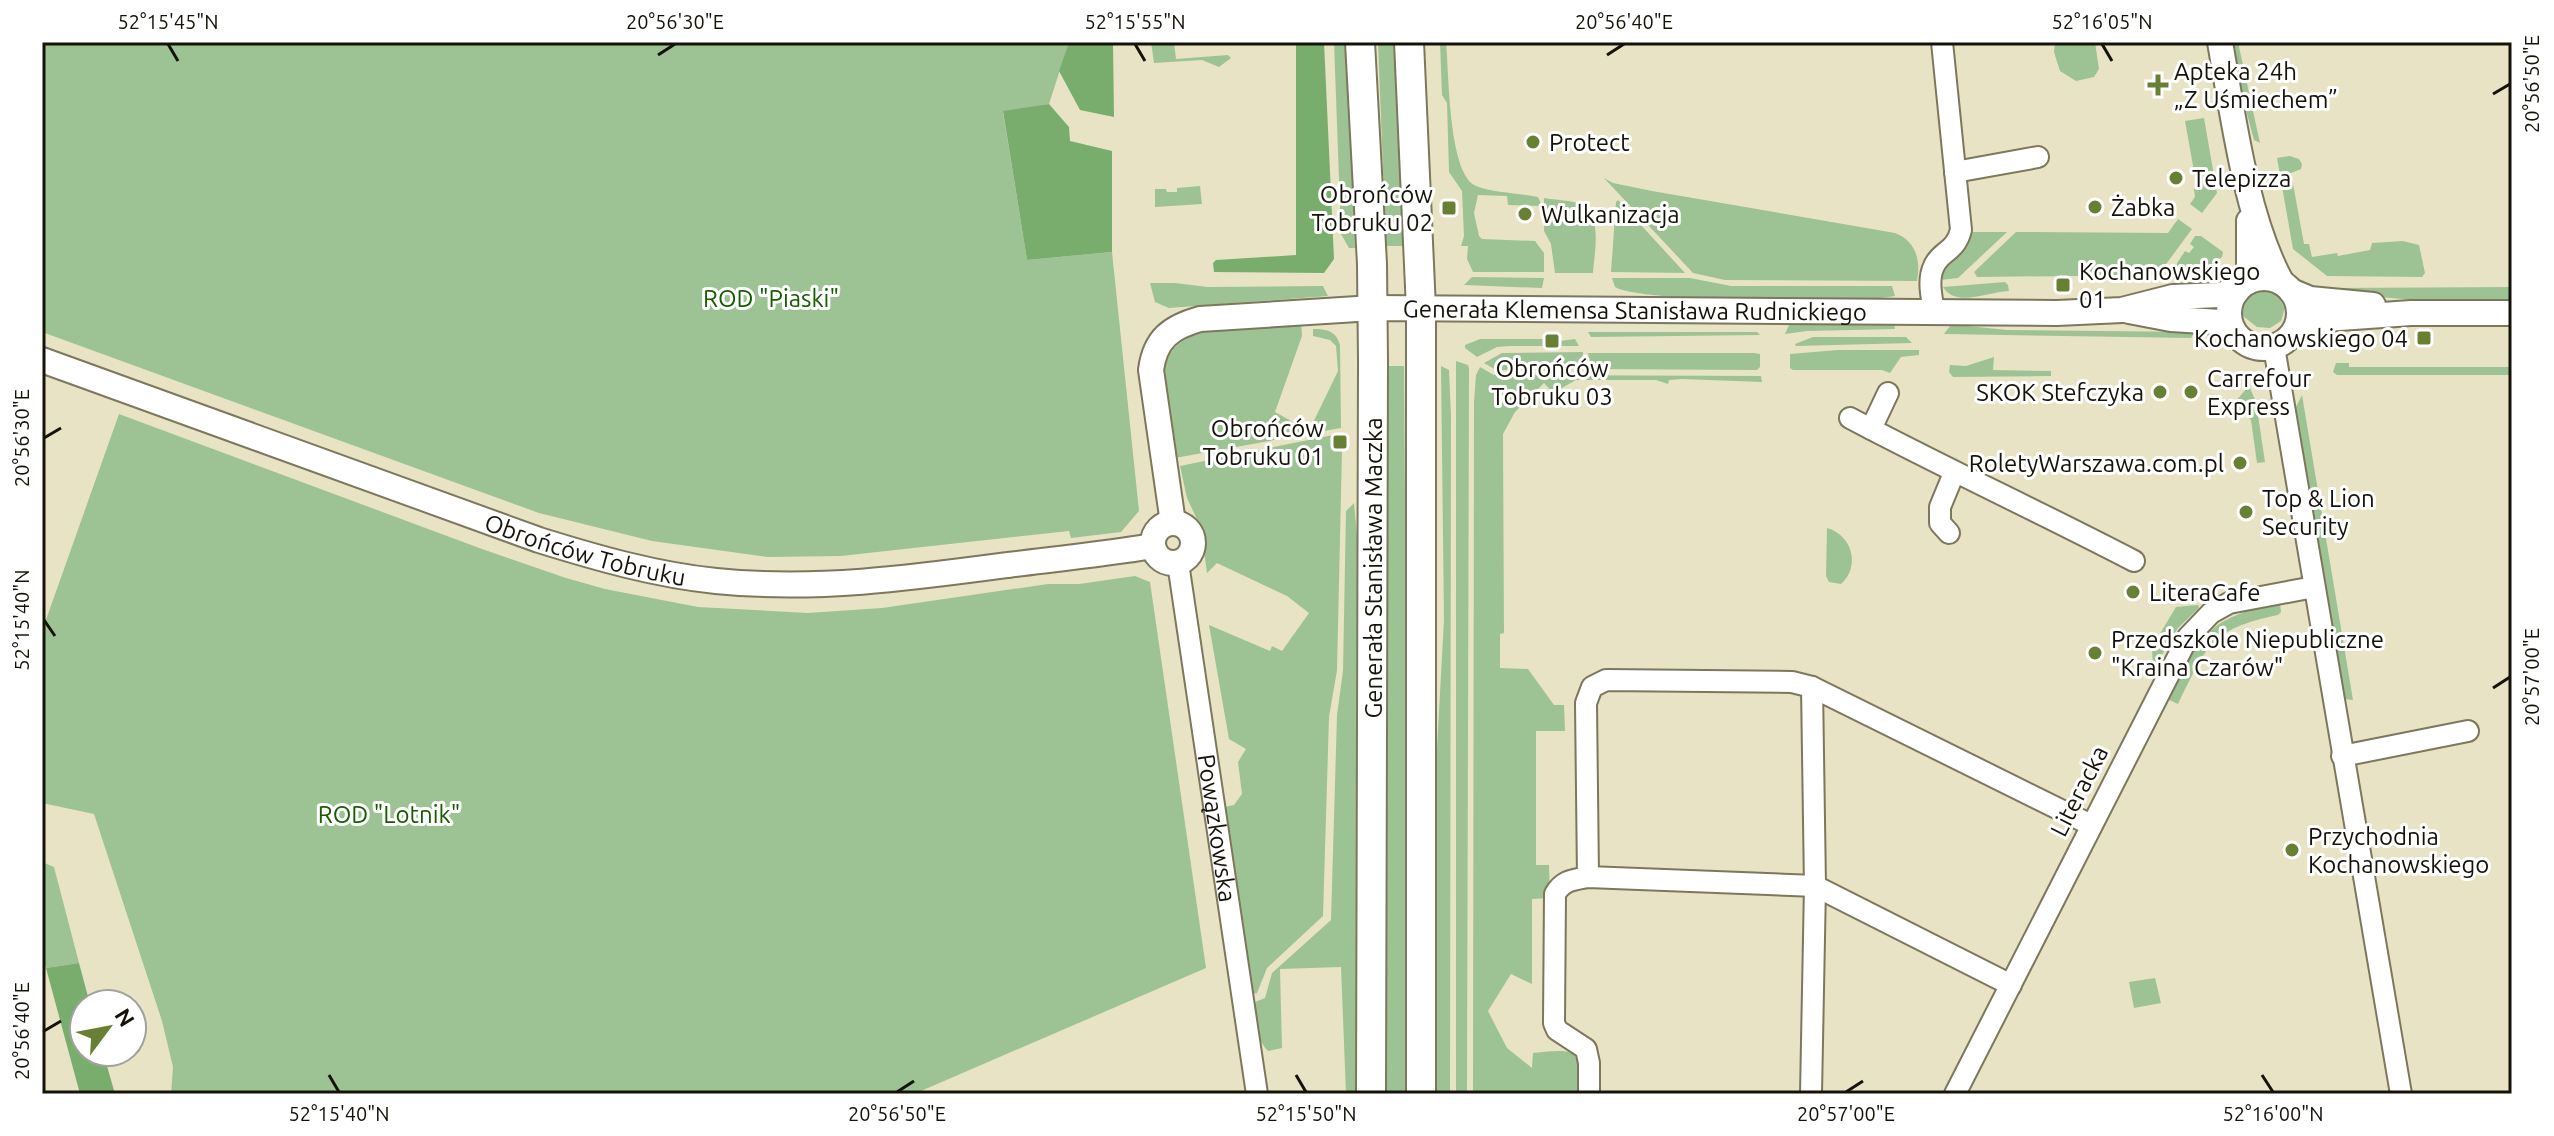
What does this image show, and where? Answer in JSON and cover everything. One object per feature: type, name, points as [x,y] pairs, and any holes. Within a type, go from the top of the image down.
[{"type":"main road","name":"Generała Stanisława Maczka","points":[[1360,42],[1373,308],[1371,1094]]},
{"type":"main road","name":"Generała Stanisława Maczka","points":[[1409,42],[1421,309],[1421,1094]]},
{"type":"street","points":[[1934,312],[1930,284],[1934,266],[1958,241],[1961,230],[1942,42]]},
{"type":"street","points":[[2220,42],[2249,198],[2269,256],[2299,311],[2283,340],[2314,587],[2401,1094]]},
{"type":"street","points":[[1955,172],[2038,157]]},
{"type":"street","points":[[2249,198],[2243,286],[2229,307],[2233,330],[2250,346],[2283,340],[2307,324],[2325,319],[2411,313],[2512,313]]},
{"type":"street","points":[[2243,286],[2266,278],[2310,299],[2383,306],[2411,313]]},
{"type":"street","name":"Generała Klemensa Stanisława Rudnickiego","points":[[1173,523],[1151,370],[1157,344],[1178,325],[1200,319],[1373,308],[2057,313],[2122,310],[2173,297],[2219,295],[2243,286]]},
{"type":"street","name":"Generała Klemensa Stanisława Rudnickiego","points":[[2122,310],[2171,319],[2220,322],[2233,330]]},
{"type":"street","name":"Obrońców Tobruku","points":[[42,360],[539,540],[660,573],[717,581],[824,585],[892,580],[1153,546]]},
{"type":"street","points":[[1871,429],[1888,393]]},
{"type":"street","points":[[1850,418],[2134,561]]},
{"type":"street","points":[[1949,533],[1940,523],[1940,507],[1954,473]]},
{"type":"street","points":[[1173,523],[1187,530],[1193,544],[1190,553],[1178,563],[1165,562],[1153,546],[1153,539],[1160,528],[1173,523]]},
{"type":"street","name":"Powązkowska","points":[[1178,563],[1257,1094]]},
{"type":"street","name":"Literacka","points":[[1955,1094],[2188,637],[2211,613],[2229,603],[2314,587]]},
{"type":"street","points":[[1588,877],[1586,703],[1592,687],[1606,680],[1792,682],[1812,687],[2091,825]]},
{"type":"street","points":[[1811,1094],[1815,886],[1812,687]]},
{"type":"street","points":[[2342,756],[2468,731]]},
{"type":"street","points":[[1589,1094],[1586,1049],[1557,1030],[1554,1023],[1555,894],[1560,885],[1568,880],[1588,877],[1815,886],[2011,985]]},
{"type":"green space","name":"ROD \"Piaski\"","points":[[42,42],[1069,42],[1049,104],[1003,112],[1027,260],[1112,252],[1139,511],[1121,532],[1071,538],[1069,531],[841,556],[768,557],[652,541],[539,513],[42,332]]},
{"type":"green space","points":[[1069,42],[1113,42],[1114,117],[1080,110],[1059,71]]},
{"type":"green space","points":[[1151,42],[1174,42],[1176,59],[1228,55],[1231,58],[1219,67],[1202,60],[1154,63]]},
{"type":"green space","points":[[1296,42],[1324,42],[1334,259],[1324,273],[1214,272],[1213,263],[1216,260],[1296,255]]},
{"type":"green space","points":[[1334,42],[1347,42],[1355,248],[1349,248],[1341,234]]},
{"type":"green space","points":[[1378,42],[1397,42],[1406,246],[1386,246]]},
{"type":"green space","points":[[1440,42],[1446,42],[1455,143],[1467,178],[1483,188],[1538,197],[1542,206],[1508,205],[1507,196],[1478,195],[1474,213],[1479,236],[1482,239],[1535,241],[1544,253],[1544,272],[1473,272],[1467,259],[1468,246],[1461,246],[1464,236],[1462,191],[1449,172],[1447,103],[1442,95]]},
{"type":"green space","points":[[2055,42],[2095,42],[2099,69],[2094,77],[2076,81],[2060,71],[2054,52]]},
{"type":"green space","points":[[2231,42],[2238,42],[2260,143],[2254,140]]},
{"type":"green space","points":[[1049,104],[1069,127],[1070,141],[1112,151],[1112,252],[1027,260],[1003,111]]},
{"type":"green space","points":[[2204,118],[2217,193],[2202,213],[2190,204],[2197,188],[2185,121]]},
{"type":"green space","points":[[2290,156],[2299,159],[2302,164],[2301,169],[2291,173],[2304,244],[2309,244],[2312,257],[2337,253],[2338,256],[2370,250],[2372,243],[2403,241],[2419,245],[2425,273],[2422,277],[2327,276],[2293,249],[2277,158]]},
{"type":"green space","points":[[1604,178],[1613,183],[1652,191],[1895,233],[1908,241],[1915,252],[1917,281],[1725,280],[1693,273]]},
{"type":"green space","points":[[1200,186],[1202,204],[1155,207],[1155,189],[1177,192],[1177,188]]},
{"type":"green space","points":[[1544,198],[1578,203],[1589,211],[1596,236],[1593,273],[1555,273],[1551,244],[1544,231]]},
{"type":"green space","points":[[1618,200],[1685,273],[1611,272]]},
{"type":"green space","points":[[2178,219],[2192,229],[2158,275],[1977,277],[1974,272],[2016,232],[2168,233]]},
{"type":"green space","points":[[1969,232],[2007,232],[1958,278],[1940,280],[1941,269]]},
{"type":"green space","points":[[2195,236],[2201,236],[2223,252],[2222,257],[2199,274],[2174,275],[2172,271],[2185,251],[2189,253],[2194,247],[2190,244]]},
{"type":"green space","points":[[1472,277],[1544,278],[1542,288],[1464,285]]},
{"type":"green space","points":[[1612,278],[1690,278],[1731,286],[1892,286],[1895,296],[1798,301],[1706,299],[1633,292],[1615,287]]},
{"type":"green space","points":[[2005,282],[2009,291],[1964,298],[1956,297],[1943,287]]},
{"type":"green space","points":[[1150,283],[1208,287],[1323,286],[1328,296],[1169,308],[1155,302]]},
{"type":"green space","points":[[2512,287],[2512,300],[2413,300],[2336,293],[2336,288]]},
{"type":"green space","points":[[2263,290],[2276,293],[2285,308],[2281,321],[2270,328],[2257,327],[2239,313],[2246,298]]},
{"type":"green space","points":[[1301,321],[1302,336],[1275,412],[1309,431],[1338,371],[1336,346],[1330,340],[1313,336],[1313,329],[1327,330],[1340,345],[1341,428],[1175,458],[1164,379],[1165,367],[1174,348],[1202,331]]},
{"type":"green space","points":[[1799,321],[1894,323],[1895,329],[1785,334],[1789,325]]},
{"type":"green space","points":[[1950,326],[2007,330],[2193,332],[2193,335],[2191,338],[1944,334]]},
{"type":"green space","points":[[1588,332],[1757,332],[1760,335],[1591,337]]},
{"type":"green space","points":[[1813,337],[1906,337],[1912,343],[1795,344]]},
{"type":"green space","points":[[1480,339],[1545,339],[1545,343],[1575,339],[1579,346],[1497,347],[1477,357],[1465,345]]},
{"type":"green space","points":[[1838,350],[1919,350],[1919,355],[1901,357],[1890,373],[1882,370],[1790,368],[1790,354]]},
{"type":"green space","points":[[1583,352],[1583,366],[1580,369],[1496,370],[1484,363],[1502,353]]},
{"type":"green space","points":[[1588,353],[1754,353],[1760,354],[1760,367],[1757,370],[1591,369]]},
{"type":"green space","points":[[1994,357],[1993,370],[2051,371],[2051,376],[1953,377],[1949,372],[1950,365],[1966,366]]},
{"type":"green space","points":[[1456,361],[1468,365],[1469,369],[1467,1094],[1456,1094]]},
{"type":"green space","points":[[2336,363],[2349,363],[2349,367],[2512,367],[2512,375],[2337,375],[2333,372]]},
{"type":"green space","points":[[1381,366],[1404,366],[1406,629],[1412,711],[1412,1094],[1382,1094]]},
{"type":"green space","points":[[1441,366],[1449,370],[1451,416],[1450,1094],[1436,1094],[1437,748],[1444,620]]},
{"type":"green space","points":[[1480,367],[1494,375],[1761,376],[1762,382],[1682,379],[1669,380],[1668,384],[1656,380],[1576,380],[1553,393],[1544,383],[1515,412],[1503,434],[1504,633],[1500,634],[1500,668],[1528,669],[1554,705],[1564,705],[1565,731],[1536,731],[1536,865],[1549,865],[1550,898],[1532,899],[1532,984],[1511,974],[1488,1011],[1507,1048],[1532,1068],[1533,1053],[1560,1051],[1574,1055],[1579,1068],[1580,1094],[1473,1094],[1474,402],[1476,375]]},
{"type":"green space","points":[[2250,388],[2256,402],[2265,462],[2257,463],[2251,420],[2236,407],[2235,402]]},
{"type":"green space","points":[[2302,395],[2353,700],[2345,699],[2296,407]]},
{"type":"green space","name":"ROD \"Lotnik\"","points":[[119,414],[566,578],[698,607],[808,613],[882,608],[1048,584],[1079,584],[1135,576],[1150,582],[1206,968],[914,1094],[171,1094],[173,1067],[162,1021],[94,814],[42,803],[42,631]]},
{"type":"green space","points":[[1338,434],[1337,451],[1342,451],[1337,670],[1329,717],[1323,916],[1267,968],[1257,993],[1253,994],[1225,807],[1234,805],[1242,794],[1238,762],[1246,749],[1229,739],[1209,625],[1270,651],[1272,646],[1282,651],[1309,613],[1287,596],[1217,563],[1207,573],[1201,528],[1187,498],[1180,466]]},
{"type":"green space","points":[[1354,503],[1357,535],[1358,1094],[1346,1094],[1341,967],[1280,969],[1282,1048],[1268,1051],[1261,1041],[1255,1002],[1265,998],[1272,973],[1331,920],[1337,715],[1343,671],[1346,511]]},
{"type":"green space","points":[[1827,528],[1843,537],[1851,552],[1851,569],[1841,584],[1829,582],[1826,576]]},
{"type":"green space","points":[[2280,603],[2281,612],[2278,615],[2238,627],[2213,643],[2178,704],[2167,699],[2188,660],[2208,633],[2236,615]]},
{"type":"green space","points":[[2198,605],[2199,608],[2178,628],[2153,670],[2152,647],[2176,607]]},
{"type":"green space","points":[[42,862],[54,867],[79,963],[46,968],[42,957]]},
{"type":"green space","points":[[79,963],[86,988],[68,988],[68,1050],[46,968]]},
{"type":"green space","points":[[2155,978],[2161,1003],[2134,1008],[2129,982]]},
{"type":"green space","points":[[73,1068],[108,1068],[115,1094],[80,1094]]},
{"type":"place","name":"Apteka 24h „Z Uśmiechem”","points":[[2158,85]]},
{"type":"place","name":"Protect","points":[[1533,142]]},
{"type":"place","name":"Telepizza","points":[[2176,178]]},
{"type":"place","name":"Żabka","points":[[2095,207]]},
{"type":"place","name":"Obrońców Tobruku 02","points":[[1449,208]]},
{"type":"place","name":"Wulkanizacja","points":[[1525,214]]},
{"type":"place","name":"Kochanowskiego 01","points":[[2063,285]]},
{"type":"place","name":"Kochanowskiego 04","points":[[2424,338]]},
{"type":"place","name":"Obrońców Tobruku 03","points":[[1552,341]]},
{"type":"place","name":"SKOK Stefczyka","points":[[2160,392]]},
{"type":"place","name":"Carrefour Express","points":[[2191,392]]},
{"type":"place","name":"Obrońców Tobruku 01","points":[[1340,442]]},
{"type":"place","name":"RoletyWarszawa.com.pl","points":[[2240,463]]},
{"type":"place","name":"Top & Lion Security","points":[[2246,512]]},
{"type":"place","name":"LiteraCafe","points":[[2133,592]]},
{"type":"place","name":"Przedszkole Niepubliczne \"Kraina Czarów\"","points":[[2095,653]]},
{"type":"place","name":"Przychodnia Kochanowskiego","points":[[2292,850]]}]
